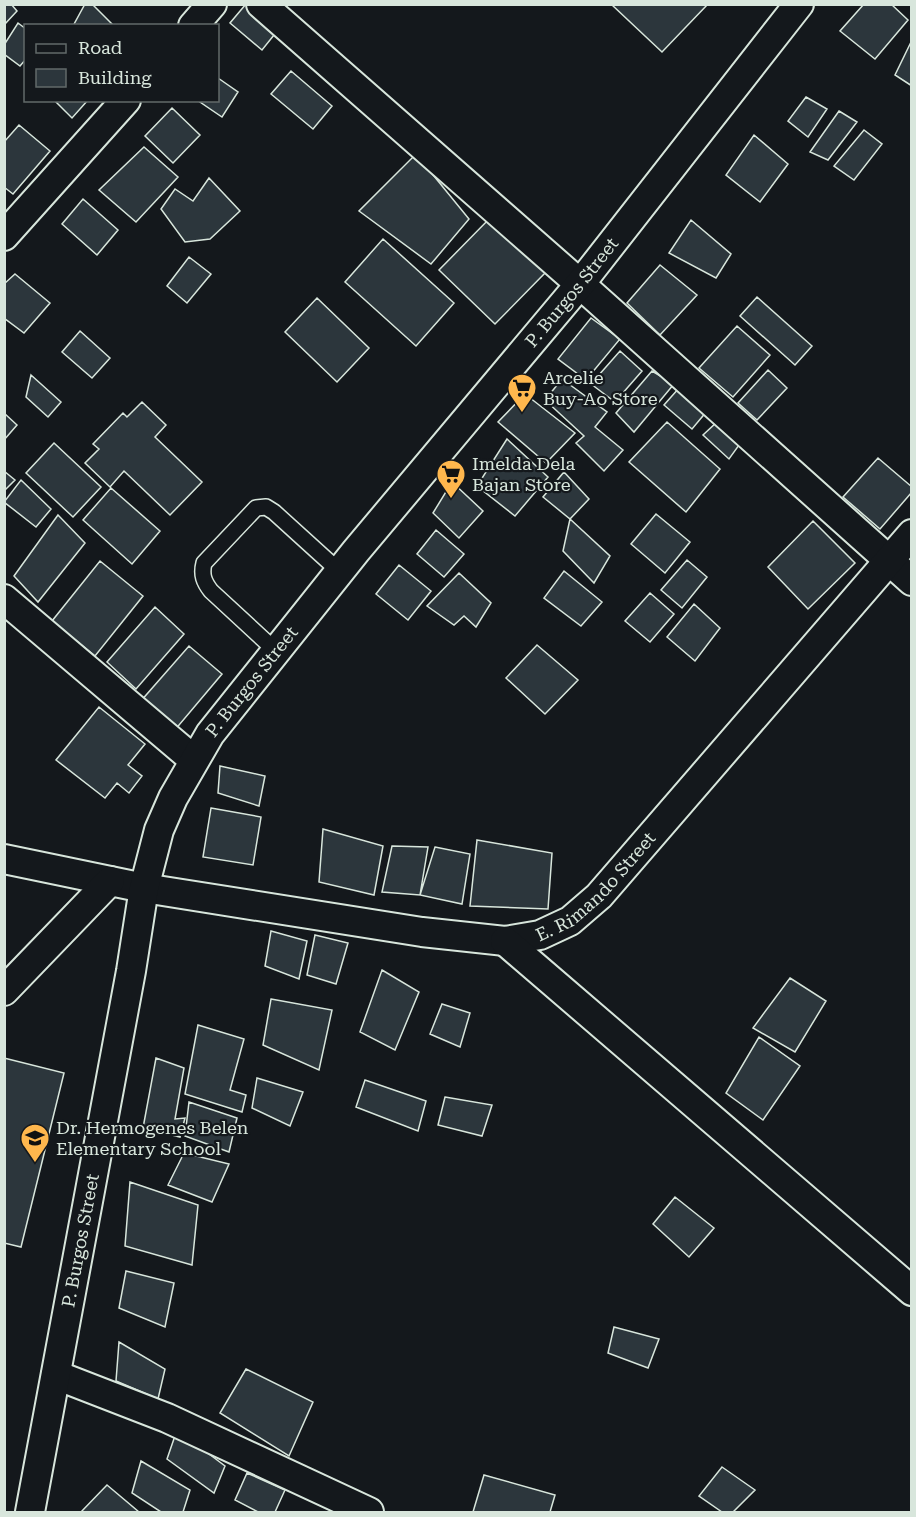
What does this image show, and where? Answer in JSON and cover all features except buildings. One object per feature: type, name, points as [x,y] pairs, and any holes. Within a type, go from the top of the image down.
[{"type":"street","points":[[195,24],[212,4]]},
{"type":"street","points":[[261,4],[580,284],[912,581]]},
{"type":"street","name":"P. Burgos Street","points":[[30,1512],[34,1503],[131,971],[144,888],[159,830],[194,760],[210,734],[339,571],[580,284],[799,4]]},
{"type":"street","points":[[4,236],[124,102]]},
{"type":"street","name":"E. Rimando Street","points":[[4,859],[144,888],[422,932],[505,941],[540,935],[570,921],[599,896],[912,534]]},
{"type":"street","points":[[4,599],[194,760]]},
{"type":"street","points":[[4,991],[110,881]]},
{"type":"street","points":[[505,941],[912,1291]]},
{"type":"street","points":[[56,1375],[167,1418],[369,1512]]},
{"type":"lane","points":[[276,651],[211,591],[204,582],[202,571],[204,563],[256,508],[266,507],[339,571]]},
{"type":"place","name":"Arcelie Buy-Ao Store","points":[[522,414]]},
{"type":"place","name":"Imelda Dela Bajan Store","points":[[451,500]]},
{"type":"place","name":"Dr. Hermogenes Belen Elementary School","points":[[35,1164]]}]
